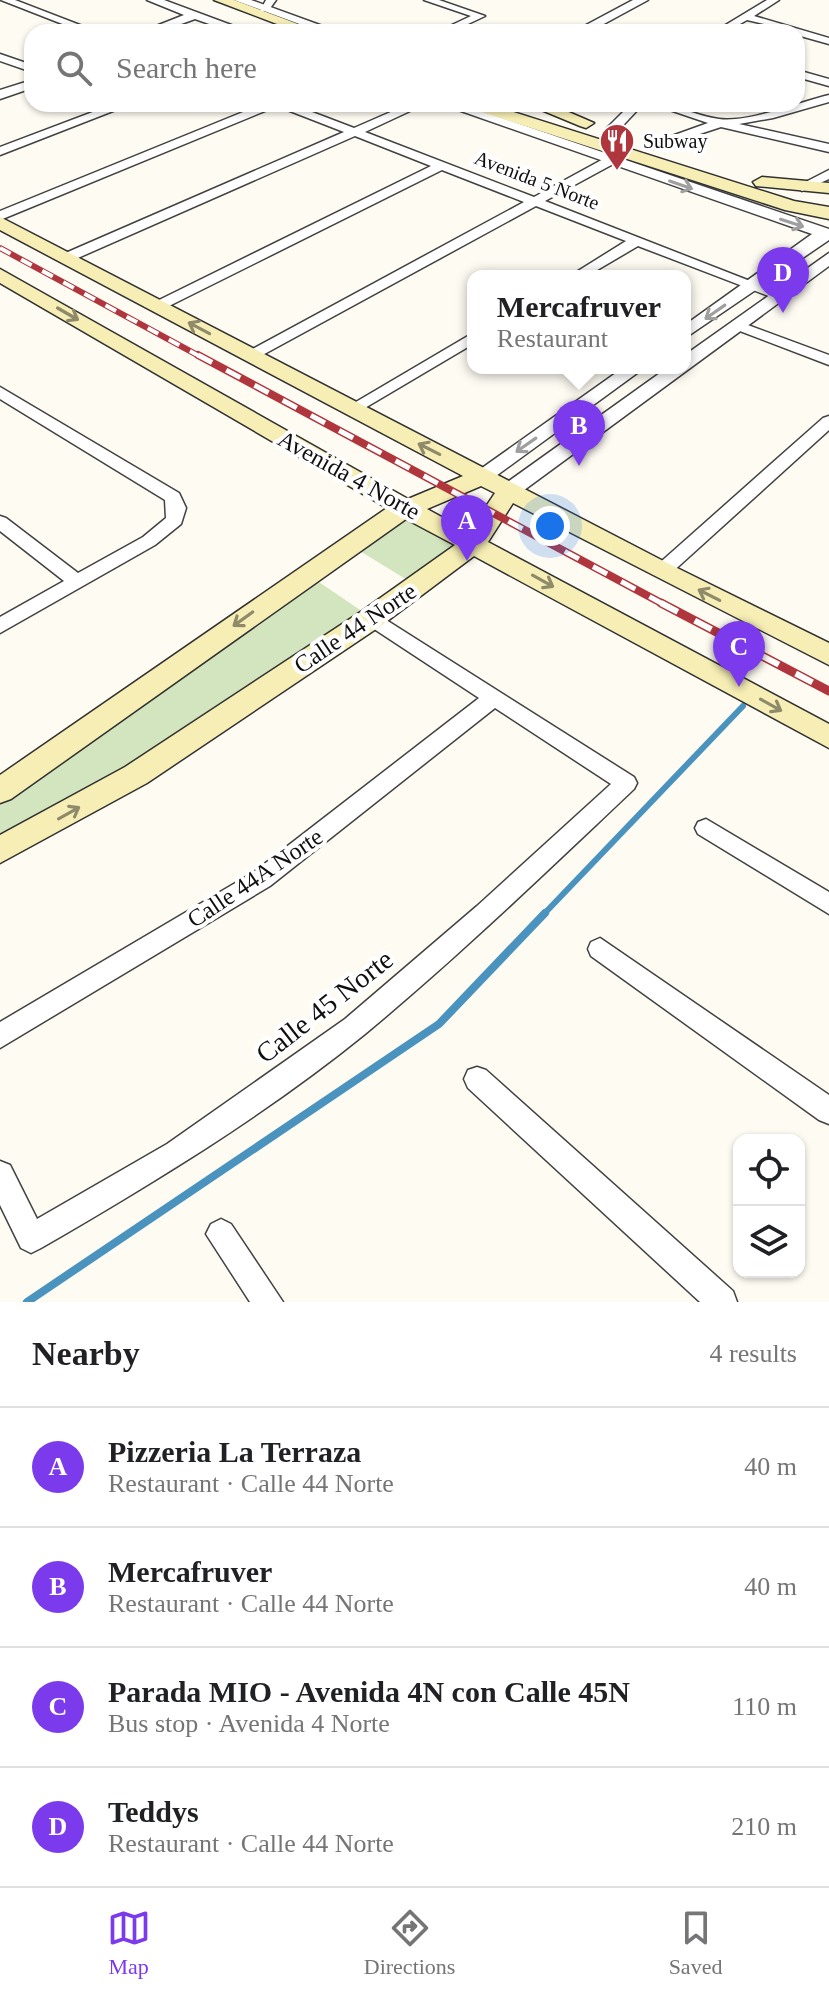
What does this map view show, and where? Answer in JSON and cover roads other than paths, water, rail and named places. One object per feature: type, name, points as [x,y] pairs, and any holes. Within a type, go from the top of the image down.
[{"type":"main road","points":[[201,0],[268,24]]},
{"type":"main road","points":[[221,0],[289,24]]},
{"type":"main road","points":[[495,112],[618,156],[779,202],[828,222]]},
{"type":"main road","points":[[558,112],[721,172],[800,194],[828,222]]},
{"type":"main road","points":[[538,127],[562,125],[566,122],[566,115]]},
{"type":"main road","points":[[618,156],[635,169]]},
{"type":"main road","points":[[763,183],[829,188]]},
{"type":"main road","points":[[0,223],[662,571],[829,655]]},
{"type":"main road","name":"Avenida 4 Norte","points":[[2,278],[406,509],[475,543],[829,737]]},
{"type":"main road","points":[[0,791],[307,574],[406,509],[482,477]]},
{"type":"main road","name":"Calle 44 Norte","points":[[0,850],[136,775],[372,618],[475,543],[509,491]]},
{"type":"street","points":[[6,0],[71,24]]},
{"type":"street","points":[[153,0],[222,24]]},
{"type":"street","points":[[240,0],[268,4],[314,24]]},
{"type":"street","points":[[429,0],[480,16],[461,24]]},
{"type":"street","points":[[595,24],[642,0]]},
{"type":"street","points":[[614,24],[661,0]]},
{"type":"street","points":[[732,24],[774,0]]},
{"type":"street","points":[[170,24],[195,15]]},
{"type":"street","points":[[200,24],[211,20]]},
{"type":"street","points":[[738,20],[748,24]]},
{"type":"street","points":[[738,20],[758,24]]},
{"type":"street","points":[[805,34],[827,38]]},
{"type":"street","points":[[810,44],[827,38]]},
{"type":"street","points":[[805,42],[829,49]]},
{"type":"street","points":[[0,57],[24,68]]},
{"type":"street","points":[[0,84],[24,74]]},
{"type":"street","points":[[805,76],[829,83]]},
{"type":"street","points":[[0,95],[24,87]]},
{"type":"street","points":[[805,105],[829,98]]},
{"type":"street","points":[[0,151],[104,112]]},
{"type":"street","points":[[0,216],[254,112]]},
{"type":"street","name":"Avenida 5 Norte","points":[[302,112],[779,295]]},
{"type":"street","points":[[66,258],[401,112]]},
{"type":"street","points":[[474,112],[618,156]]},
{"type":"street","points":[[610,132],[629,112]]},
{"type":"street","points":[[699,112],[720,123]]},
{"type":"street","points":[[706,112],[829,148]]},
{"type":"street","points":[[650,146],[720,123],[744,124],[783,112]]},
{"type":"street","points":[[252,355],[618,156]]},
{"type":"street","points":[[158,306],[443,165]]},
{"type":"street","points":[[635,169],[828,222]]},
{"type":"street","points":[[802,187],[829,174]]},
{"type":"street","points":[[691,329],[754,285],[828,222]]},
{"type":"street","points":[[587,270],[638,240]]},
{"type":"street","points":[[691,360],[829,258]]},
{"type":"street","points":[[737,325],[829,360]]},
{"type":"street","points":[[352,409],[467,342]]},
{"type":"street","points":[[482,477],[627,374]]},
{"type":"street","name":"Calle 44 Norte","points":[[509,491],[671,374]]},
{"type":"street","points":[[0,392],[173,497],[177,508],[175,520],[149,541],[0,626]]},
{"type":"street","points":[[662,571],[829,421]]},
{"type":"street","points":[[0,522],[76,581]]},
{"type":"street","points":[[372,618],[494,697]]},
{"type":"street","name":"Calle 45 Norte","points":[[0,1175],[31,1238],[177,1154],[354,1027],[486,913],[626,783],[494,697]]},
{"type":"street","name":"Calle 44A Norte","points":[[0,1036],[262,879],[494,697]]},
{"type":"street","points":[[706,828],[829,904]]},
{"type":"street","points":[[600,949],[829,1111]]},
{"type":"street","points":[[477,1079],[722,1302]]},
{"type":"street","points":[[221,1234],[268,1302]]},
{"type":"waterway","points":[[543,915],[743,706]]},
{"type":"waterway","points":[[27,1302],[439,1024],[545,913]]},
{"type":"railway","points":[[0,248],[201,357]]},
{"type":"railway","points":[[198,355],[665,605]]},
{"type":"railway","points":[[661,603],[829,691]]},
{"type":"place","name":"Subway","points":[[617,172]]},
{"type":"place","name":"Teddys","points":[[783,313]]},
{"type":"place","name":"Mercafruver","points":[[579,466]]},
{"type":"place","name":"Pizzeria La Terraza","points":[[467,561]]},
{"type":"place","name":"Parada MIO - Avenida 4N con Calle 45N","points":[[739,687]]}]
